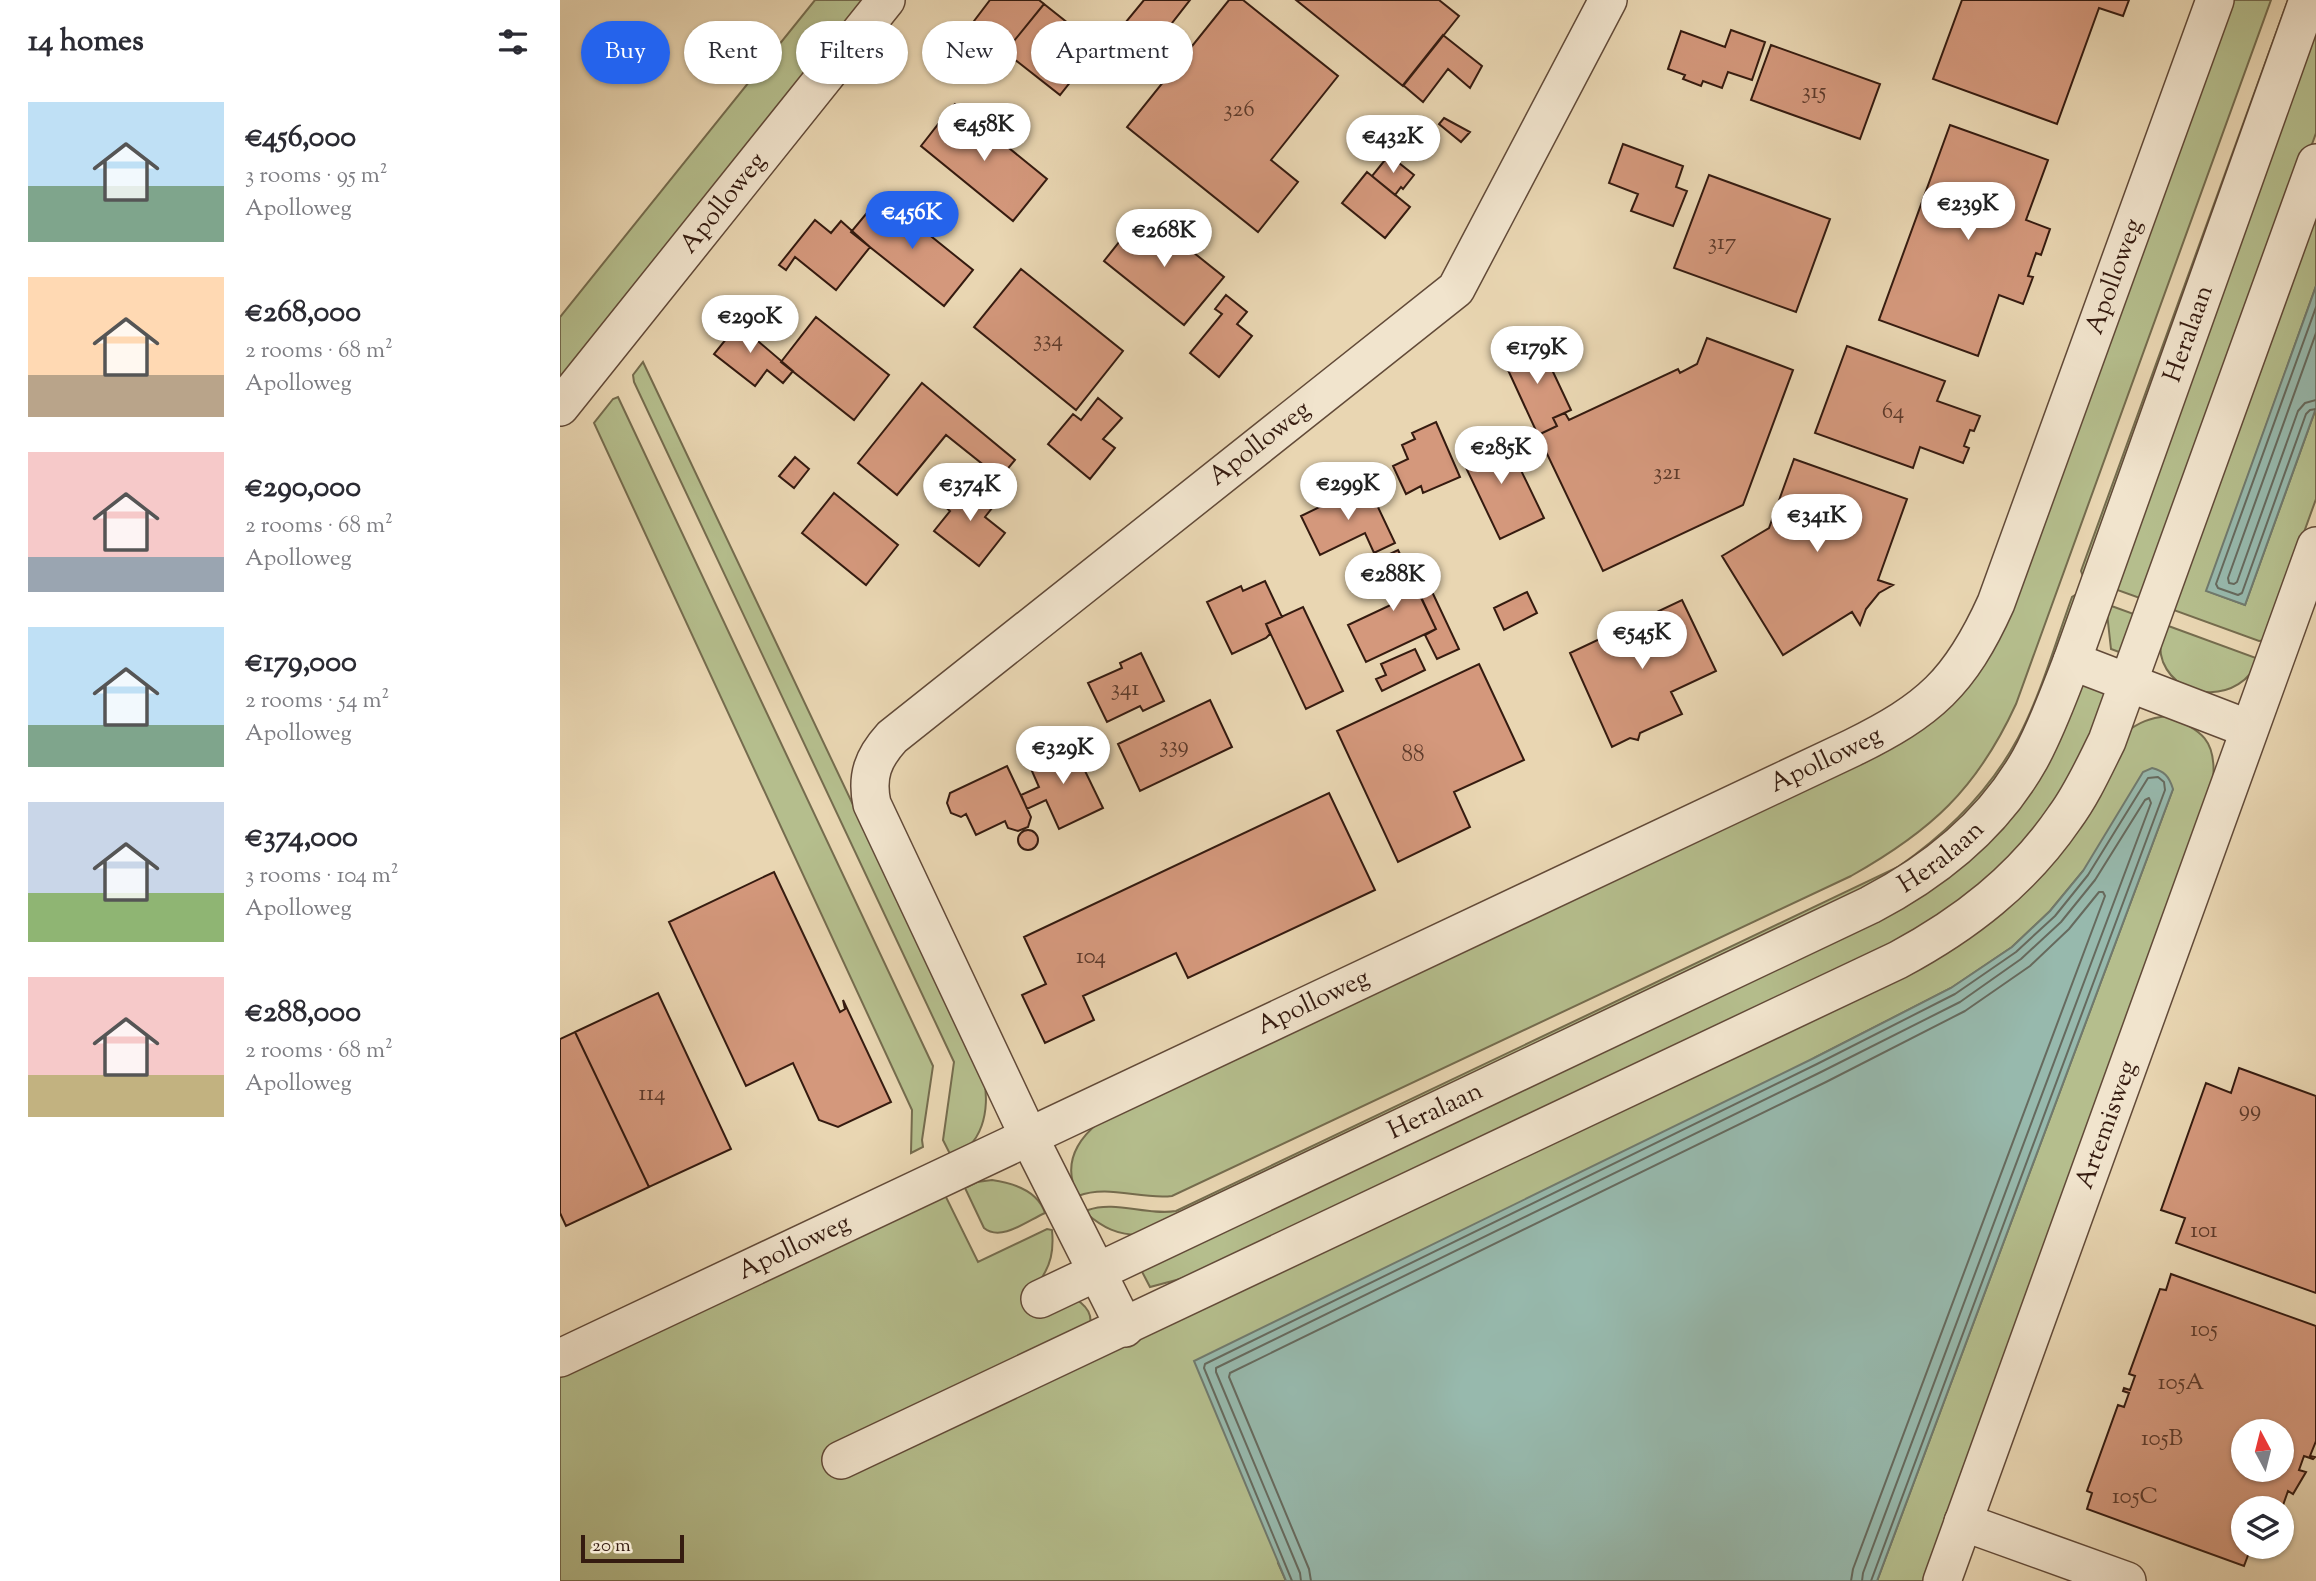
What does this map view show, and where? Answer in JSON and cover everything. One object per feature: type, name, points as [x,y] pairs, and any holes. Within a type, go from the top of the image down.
[{"type":"street","name":"Apolloweg","points":[[560,407],[887,0]]},
{"type":"street","name":"Apolloweg","points":[[1029,1137],[872,804],[869,776],[880,750],[892,737],[1456,289],[1608,0]]},
{"type":"street","name":"Apolloweg","points":[[560,1358],[1862,743],[1893,728],[1936,696],[1971,653],[1996,603],[2215,0]]},
{"type":"street","name":"Heralaan","points":[[1040,1299],[1901,888],[1931,869],[1959,846],[2008,793],[2029,761],[2046,727],[2308,0]]},
{"type":"street","points":[[841,1460],[1125,1328],[1898,960],[1958,926],[1986,905],[2041,850],[2067,816],[2107,741],[2316,163]]},
{"type":"street","name":"Artemisweg","points":[[1942,1581],[2316,546]]},
{"type":"street","points":[[2071,661],[2249,729]]},
{"type":"street","points":[[1029,1137],[1125,1328]]},
{"type":"street","points":[[1963,1522],[2127,1581]]},
{"type":"green space","points":[[815,0],[865,0],[848,21],[798,21]]},
{"type":"green space","points":[[2232,0],[2271,0],[2016,704],[1985,760],[1949,805],[1905,842],[1851,876],[1172,1196],[1101,1192],[1078,1196],[1071,1175],[1073,1156],[1083,1139],[1098,1123],[1879,755],[1922,727],[1958,695],[1987,657],[2011,611]]},
{"type":"green space","points":[[2288,0],[2298,0],[2083,576],[2081,571]]},
{"type":"green space","points":[[2316,15],[2316,133],[2148,601],[2109,587]]},
{"type":"green space","points":[[796,24],[797,84],[560,379],[560,317],[747,84],[782,84],[782,41]]},
{"type":"green space","points":[[2316,198],[2316,286],[2207,591],[2245,605],[2316,408],[2316,499],[2265,640],[2259,641],[2168,608]]},
{"type":"green space","points":[[643,362],[984,1081],[986,1103],[982,1126],[970,1145],[961,1151],[950,1154],[943,1140],[954,1062],[634,382],[633,375]]},
{"type":"green space","points":[[618,397],[933,1066],[923,1147],[911,1153],[912,1110],[594,423],[613,399]]},
{"type":"green space","points":[[2077,594],[2019,755],[1927,859],[1140,1235],[1111,1230],[1086,1213],[1098,1207],[1154,1212],[1176,1211],[1898,867],[1966,810],[2007,758],[2034,704],[2072,597]]},
{"type":"green space","points":[[2106,604],[2142,617],[2127,655],[2111,649]]},
{"type":"green space","points":[[2163,624],[2258,661],[2250,674],[2238,684],[2225,690],[2196,691],[2171,675],[2163,662],[2160,648]]},
{"type":"green space","points":[[2085,685],[2103,692],[2108,701],[2062,803],[1952,917],[1275,1242],[1180,1279],[1150,1287],[1138,1264],[1906,898],[2076,688]]},
{"type":"green space","points":[[2167,716],[2190,726],[2205,738],[2212,756],[2213,781],[1924,1581],[1877,1581],[2173,789],[2083,871],[2050,911],[2012,947],[1951,988],[1814,1058],[1278,1563],[1286,1581],[560,1581],[560,1377],[945,1195],[978,1262],[1047,1229],[1052,1230],[1051,1258],[1039,1282],[1083,1304],[1091,1319],[1089,1329],[1933,954],[2125,733],[2145,721]]},
{"type":"green space","points":[[992,1180],[1024,1189],[1037,1199],[1045,1213],[1006,1232],[991,1232],[984,1228],[965,1188],[977,1182]]},
{"type":"water","points":[[2316,286],[2316,408],[2245,605],[2206,591]]},
{"type":"water","points":[[2152,768],[2166,775],[2173,789],[1877,1581],[1286,1581],[1194,1361],[1814,1058],[1951,988],[2012,947],[2050,911],[2083,871],[2143,772]]},
{"type":"building","points":[[990,0],[1039,0],[1044,4],[1017,37],[1017,21],[974,21]]},
{"type":"building","points":[[1144,0],[1190,0],[1174,21],[1127,21]]},
{"type":"building","points":[[1229,0],[1243,0],[1338,76],[1271,160],[1298,182],[1258,232],[1127,127],[1162,84],[1193,84],[1193,45]]},
{"type":"building","points":[[1296,0],[1439,0],[1459,16],[1403,86]]},
{"type":"building","points":[[1962,0],[2129,0],[2123,16],[2099,8],[2057,124],[1933,79]]},
{"type":"building","points":[[1044,4],[1065,21],[1031,21],[1031,72],[1017,61],[1017,37]]},
{"type":"building","points":[[1731,30],[1765,42],[1752,80],[1728,72],[1722,88],[1703,81],[1701,86],[1683,79],[1685,75],[1668,69],[1681,31],[1725,47]]},
{"type":"building","points":[[1443,35],[1482,66],[1470,88],[1448,69],[1423,102],[1403,85]]},
{"type":"building","points":[[1771,45],[1880,84],[1860,139],[1751,100]]},
{"type":"building","points":[[1046,84],[1069,84],[1060,95]]},
{"type":"building","points":[[955,104],[1047,179],[1013,221],[921,146],[943,118],[947,121],[957,110],[953,106]]},
{"type":"building","points":[[1444,118],[1470,132],[1461,142],[1439,124]]},
{"type":"building","points":[[1950,125],[2048,160],[2026,220],[2050,229],[2041,255],[2036,253],[2028,276],[2033,277],[2023,304],[1999,295],[1978,356],[1879,320]]},
{"type":"building","points":[[1623,144],[1683,166],[1676,187],[1687,191],[1673,226],[1631,211],[1638,194],[1609,183]]},
{"type":"building","points":[[1389,155],[1414,175],[1395,195],[1372,176]]},
{"type":"building","points":[[1367,172],[1410,207],[1385,238],[1342,203]]},
{"type":"building","points":[[1709,175],[1830,219],[1796,312],[1674,268]]},
{"type":"building","points":[[881,196],[973,270],[944,306],[851,232]]},
{"type":"building","points":[[1143,212],[1224,277],[1184,325],[1104,261]]},
{"type":"building","points":[[815,220],[831,233],[841,221],[870,247],[836,290],[795,257],[786,270],[779,265]]},
{"type":"building","points":[[1021,269],[1123,351],[1076,410],[974,327]]},
{"type":"building","points":[[1226,295],[1247,312],[1237,324],[1252,336],[1219,377],[1190,353],[1222,314],[1215,309]]},
{"type":"building","points":[[737,317],[755,331],[752,336],[793,371],[783,383],[767,370],[755,386],[714,354],[727,338],[723,335]]},
{"type":"building","points":[[816,317],[889,375],[854,420],[781,362]]},
{"type":"building","points":[[1707,338],[1793,370],[1743,505],[1603,571],[1538,435],[1557,426],[1553,418],[1565,413],[1569,420],[1678,369],[1680,373],[1697,364]]},
{"type":"building","points":[[1538,340],[1571,410],[1553,418],[1557,426],[1538,435],[1502,357]]},
{"type":"building","points":[[1847,346],[1945,381],[1937,401],[1980,416],[1974,431],[1970,430],[1964,446],[1969,448],[1963,463],[1920,447],[1913,468],[1815,433]]},
{"type":"building","points":[[922,383],[1015,460],[1000,478],[946,435],[897,495],[858,463]]},
{"type":"building","points":[[1098,398],[1122,418],[1103,439],[1115,448],[1090,479],[1048,444],[1073,414],[1081,420]]},
{"type":"building","points":[[1436,422],[1460,477],[1423,493],[1421,486],[1406,494],[1393,466],[1408,459],[1402,445],[1415,439],[1412,433]]},
{"type":"building","points":[[1503,433],[1544,518],[1500,539],[1459,453]]},
{"type":"building","points":[[795,457],[809,469],[794,488],[779,476]]},
{"type":"building","points":[[1794,459],[1907,499],[1878,580],[1893,585],[1879,593],[1866,609],[1860,625],[1852,612],[1783,655],[1722,556],[1769,528]]},
{"type":"building","points":[[964,478],[996,503],[985,517],[1005,533],[979,566],[934,531],[950,511],[942,504]]},
{"type":"building","points":[[1367,484],[1395,543],[1374,553],[1365,533],[1320,555],[1301,516]]},
{"type":"building","points":[[834,493],[898,545],[866,585],[802,533]]},
{"type":"building","points":[[1398,550],[1436,629],[1366,662],[1348,625],[1395,603],[1375,561]]},
{"type":"building","points":[[1419,564],[1459,649],[1437,659],[1425,635],[1436,629],[1408,569]]},
{"type":"building","points":[[1265,581],[1282,617],[1266,624],[1270,634],[1266,638],[1232,654],[1207,602],[1241,586],[1243,591]]},
{"type":"building","points":[[1527,592],[1537,613],[1504,630],[1494,608]]},
{"type":"building","points":[[1682,600],[1716,671],[1671,692],[1682,714],[1640,733],[1638,740],[1630,738],[1612,747],[1570,653]]},
{"type":"building","points":[[1303,607],[1343,691],[1306,709],[1266,624]]},
{"type":"building","points":[[1415,649],[1425,670],[1382,691],[1376,679],[1386,675],[1381,664]]},
{"type":"building","points":[[1141,653],[1164,701],[1143,711],[1140,706],[1107,722],[1088,683],[1122,668],[1120,663]]},
{"type":"building","points":[[1479,664],[1524,760],[1454,792],[1470,827],[1398,862],[1337,731]]},
{"type":"building","points":[[1210,700],[1232,747],[1140,791],[1118,744]]},
{"type":"building","points":[[1071,742],[1103,808],[1059,829],[1046,800],[1027,809],[1021,795],[1039,787],[1028,762]]},
{"type":"building","points":[[1007,766],[1031,817],[1028,827],[1018,831],[1008,828],[1005,821],[976,835],[966,814],[961,817],[951,813],[947,803],[950,793]]},
{"type":"building","points":[[1329,793],[1375,890],[1188,978],[1176,953],[1083,996],[1094,1020],[1045,1043],[1022,995],[1046,984],[1024,937]]},
{"type":"building","points":[[1028,830],[1035,833],[1038,840],[1035,847],[1028,850],[1021,847],[1018,840],[1021,833]]},
{"type":"building","points":[[774,872],[840,1012],[845,1009],[843,1000],[891,1102],[838,1127],[819,1120],[793,1063],[746,1086],[669,922]]},
{"type":"building","points":[[658,993],[731,1149],[649,1187],[575,1032]]},
{"type":"building","points":[[575,1032],[649,1187],[566,1226],[560,1213],[560,1039]]},
{"type":"building","points":[[2239,1068],[2316,1096],[2316,1293],[2176,1243],[2185,1218],[2161,1210],[2206,1083],[2231,1093]]},
{"type":"building","points":[[2171,1274],[2316,1326],[2316,1441],[2310,1456],[2315,1457],[2313,1459],[2304,1456],[2299,1470],[2306,1472],[2293,1494],[2288,1491],[2286,1496],[2231,1496],[2231,1559],[2247,1559],[2244,1566],[2087,1509],[2092,1493],[2087,1491],[2118,1405],[2124,1407],[2129,1393],[2123,1391],[2124,1388],[2130,1390],[2135,1376],[2129,1374],[2160,1289],[2166,1290]]}]
